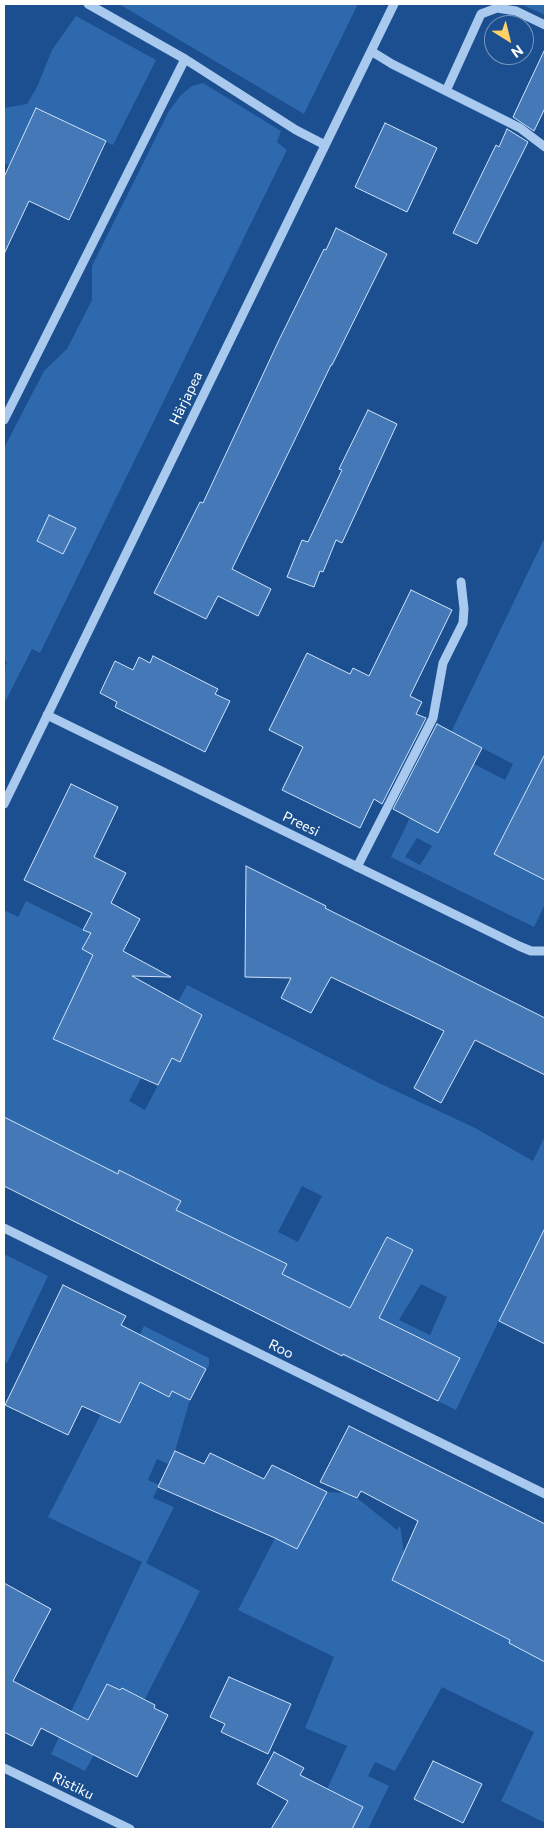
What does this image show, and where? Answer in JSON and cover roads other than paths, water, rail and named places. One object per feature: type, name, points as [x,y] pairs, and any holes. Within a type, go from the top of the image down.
[{"type":"street","points":[[88,4],[185,59],[288,125],[325,145]]},
{"type":"street","name":"Härjapea","points":[[4,804],[394,4]]},
{"type":"street","points":[[446,91],[481,14],[496,8],[516,11],[545,26]]},
{"type":"street","points":[[370,51],[392,64],[520,128],[545,147]]},
{"type":"street","points":[[4,420],[185,59]]},
{"type":"street","points":[[357,867],[433,718],[443,663],[463,623],[464,609],[461,582]]},
{"type":"street","name":"Preesi","points":[[47,715],[519,946],[531,951],[545,951]]},
{"type":"street","name":"Roo","points":[[4,1228],[545,1494]]},
{"type":"street","name":"Ristiku","points":[[4,1768],[130,1829]]}]
